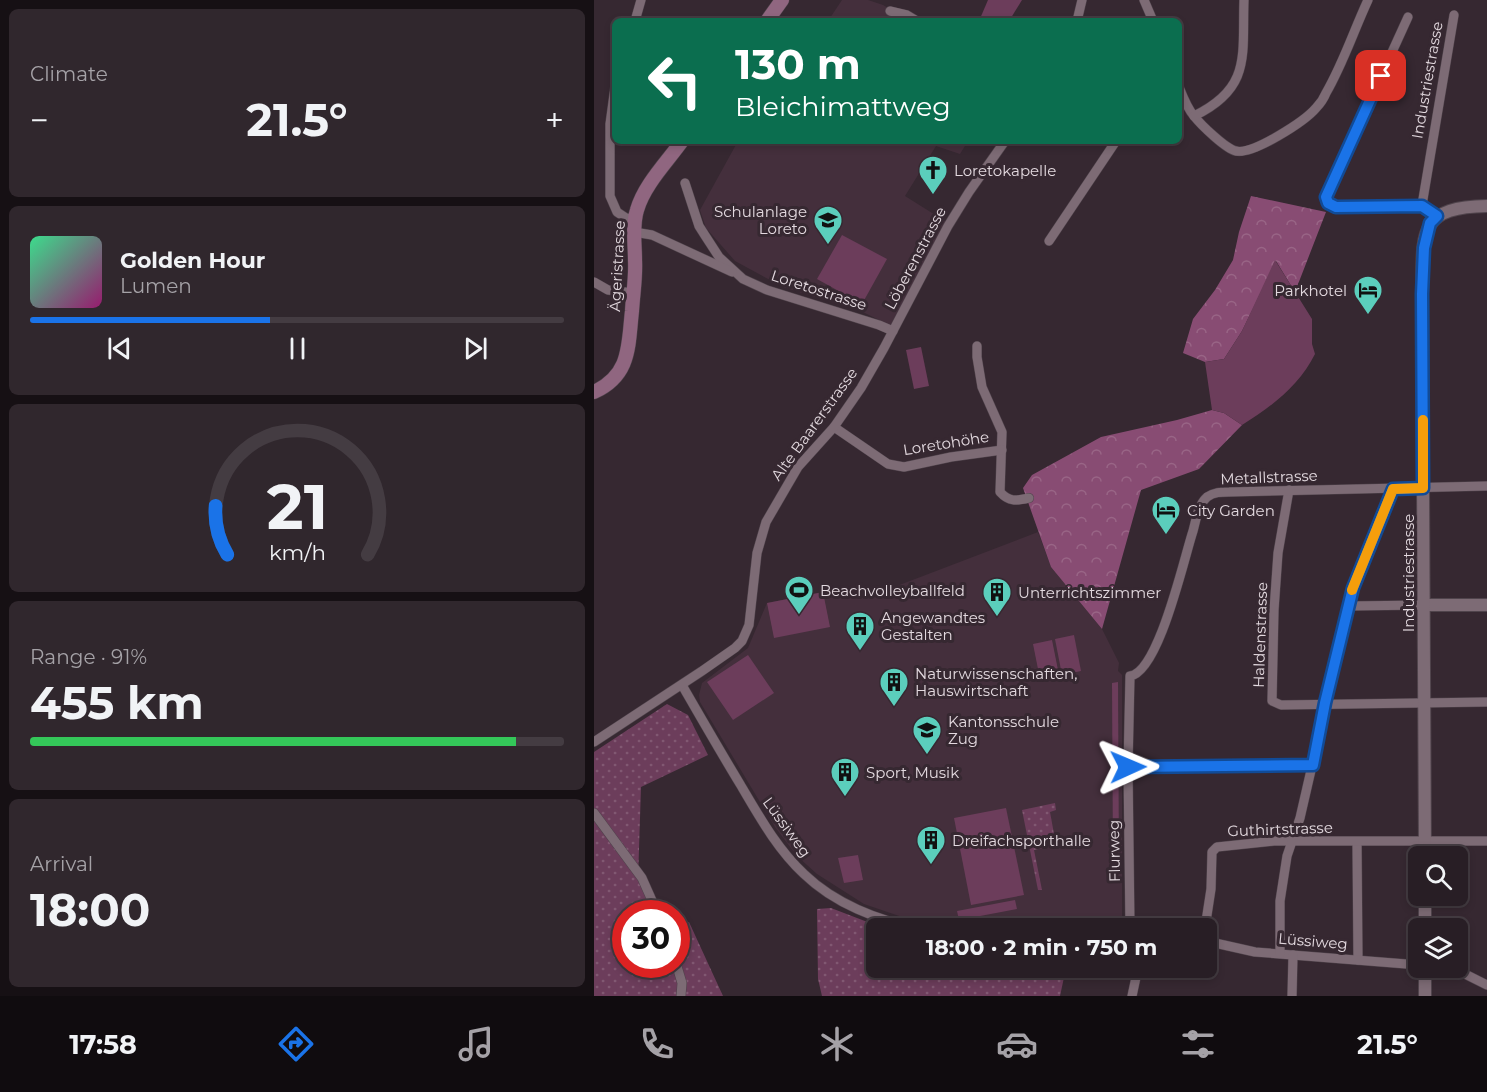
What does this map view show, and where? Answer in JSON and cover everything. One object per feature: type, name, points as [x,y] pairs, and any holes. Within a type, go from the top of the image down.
[{"type":"main road","points":[[768,18],[775,3]]},
{"type":"main road","name":"Ägeristrasse","points":[[594,392],[609,383],[623,365],[629,345],[635,262],[634,225],[637,209],[646,191],[680,144]]},
{"type":"street","points":[[635,18],[641,0]]},
{"type":"street","points":[[1078,18],[1082,0]]},
{"type":"street","points":[[1144,0],[1152,18]]},
{"type":"street","points":[[1194,116],[1209,109],[1237,80],[1242,64],[1244,0]]},
{"type":"street","points":[[1182,93],[1194,116],[1232,150],[1239,152],[1274,138],[1315,109],[1326,93],[1368,0]]},
{"type":"street","points":[[891,10],[912,18]]},
{"type":"street","name":"Industriestrasse","points":[[1422,206],[1454,15]]},
{"type":"street","points":[[1408,17],[1326,197],[1328,203],[1336,207],[1422,206],[1437,216],[1448,210],[1465,206],[1487,206]]},
{"type":"street","points":[[612,109],[610,196],[617,212],[634,225]]},
{"type":"street","name":"Löberenstrasse","points":[[892,331],[953,217],[1003,144]]},
{"type":"street","points":[[1048,241],[1114,144]]},
{"type":"street","name":"Loretostrasse","points":[[685,183],[699,226],[719,257],[743,279],[767,290],[892,331]]},
{"type":"street","name":"Industriestrasse","points":[[1425,846],[1422,294],[1424,248],[1430,223],[1437,216]]},
{"type":"street","name":"Loretostrasse","points":[[634,225],[737,274]]},
{"type":"street","points":[[594,282],[608,290],[633,293]]},
{"type":"street","name":"Alte Baarerstrasse","points":[[594,742],[735,648],[745,635],[757,553],[766,522],[798,467],[834,427],[861,388],[892,331]]},
{"type":"street","name":"Loretohöhe","points":[[834,427],[888,464],[904,467],[951,457],[1002,450],[1002,432],[982,387],[977,346]]},
{"type":"street","points":[[1002,450],[1000,492],[1006,499],[1017,501],[1029,498]]},
{"type":"street","name":"Metallstrasse","points":[[1139,672],[1151,656],[1173,602],[1200,507],[1206,498],[1215,493],[1487,486]]},
{"type":"street","points":[[1280,953],[1282,885],[1313,765],[1325,703],[1353,588],[1393,489]]},
{"type":"street","name":"Haldenstrasse","points":[[1289,490],[1277,564],[1272,701],[1281,705],[1487,702]]},
{"type":"street","points":[[1349,606],[1487,605]]},
{"type":"street","name":"Flurweg","points":[[1130,918],[1128,767],[1130,676],[1139,672]]},
{"type":"street","name":"Lüssiweg","points":[[682,685],[778,845],[804,875],[827,892],[881,918]]},
{"type":"street","points":[[1128,767],[1313,765]]},
{"type":"street","points":[[594,813],[642,878],[652,900]]},
{"type":"street","name":"Guthirtstrasse","points":[[1207,918],[1211,889],[1212,852],[1217,847],[1292,841],[1357,843],[1487,841]]},
{"type":"street","points":[[1357,843],[1358,960]]},
{"type":"street","name":"Lüssiweg","points":[[1217,943],[1255,952],[1408,964]]},
{"type":"street","points":[[1292,996],[1293,954]]},
{"type":"street","points":[[1468,976],[1487,986]]},
{"type":"street","points":[[680,978],[681,996]]},
{"type":"street","points":[[1132,996],[1136,978]]},
{"type":"street","points":[[1425,978],[1425,996]]},
{"type":"shaded area","points":[[842,0],[868,0],[883,5],[905,18],[830,18]]},
{"type":"shaded area","points":[[988,0],[1022,0],[1011,18],[980,18]]},
{"type":"shaded area","name":"Schulanlage Loreto","points":[[736,144],[966,144],[960,154],[936,146],[905,196],[948,223],[891,326],[863,312],[783,287],[735,261],[706,228],[700,210]]},
{"type":"shaded area","points":[[842,235],[887,259],[862,304],[817,279]]},
{"type":"shaded area","points":[[1275,260],[1312,319],[1312,344],[1315,354],[1293,386],[1242,425],[1224,413],[1212,410],[1205,362],[1224,359],[1242,331]]},
{"type":"shaded area","points":[[921,347],[929,386],[914,389],[906,350]]},
{"type":"shaded area","name":"Kantonsschule Zug","points":[[1038,532],[1051,567],[1102,629],[1119,663],[1118,671],[1122,675],[1122,918],[905,918],[864,904],[817,874],[797,856],[775,827],[700,702],[702,683],[748,648],[767,603],[823,592],[868,597]]},
{"type":"shaded area","name":"Beachvolleyballfeld","points":[[823,592],[830,627],[774,638],[767,603]]},
{"type":"shaded area","points":[[1074,635],[1081,671],[1062,675],[1055,639]]},
{"type":"shaded area","points":[[1052,640],[1059,675],[1040,679],[1033,644]]},
{"type":"shaded area","points":[[748,655],[774,693],[733,720],[707,682]]},
{"type":"shaded area","points":[[1118,682],[1119,863],[1116,866],[1113,863],[1112,683]]},
{"type":"shaded area","points":[[667,704],[688,715],[708,755],[641,787],[638,880],[647,900],[612,900],[612,978],[690,978],[690,924],[723,996],[594,996],[594,752]]},
{"type":"shaded area","points":[[1055,803],[1056,810],[1050,812],[1056,845],[1034,850],[1042,890],[1038,890],[1022,810]]},
{"type":"shaded area","points":[[1006,808],[1024,895],[971,905],[954,818]]},
{"type":"shaded area","points":[[858,855],[863,880],[844,883],[838,858]]},
{"type":"shaded area","points":[[1015,900],[1017,909],[970,918],[959,918],[957,911]]},
{"type":"shaded area","points":[[831,908],[866,921],[866,978],[1064,978],[1060,996],[822,996],[818,979],[817,909]]},
{"type":"green space","points":[[1251,196],[1326,212],[1295,292],[1276,261],[1242,331],[1224,359],[1205,362],[1183,353],[1193,319],[1215,290],[1233,260],[1239,232]]},
{"type":"green space","points":[[1212,410],[1224,413],[1242,425],[1199,469],[1141,490],[1102,629],[1051,567],[1023,488],[1032,475],[1101,437]]},
{"type":"slow traffic","points":[[1352,590],[1393,489],[1423,488],[1423,420]]},
{"type":"place","name":"Loretokapelle","points":[[933,196]]},
{"type":"place","name":"Schulanlage Loreto","points":[[828,246]]},
{"type":"place","name":"Parkhotel","points":[[1368,316]]},
{"type":"place","name":"City Garden","points":[[1166,536]]},
{"type":"place","name":"Beachvolleyballfeld","points":[[799,616]]},
{"type":"place","name":"Unterrichtszimmer","points":[[997,618]]},
{"type":"place","name":"Angewandtes Gestalten","points":[[860,652]]},
{"type":"place","name":"Naturwissenschaften, Hauswirtschaft","points":[[894,708]]},
{"type":"place","name":"Kantonsschule Zug","points":[[927,756]]},
{"type":"place","name":"Sport, Musik","points":[[845,798]]},
{"type":"place","name":"Dreifachsporthalle","points":[[931,866]]},
{"type":"route","points":[[1128,767],[1313,765],[1325,703],[1353,588],[1393,489],[1423,488],[1422,294],[1424,248],[1430,223],[1437,216],[1422,206],[1336,207],[1328,203],[1326,197],[1381,76]]}]
